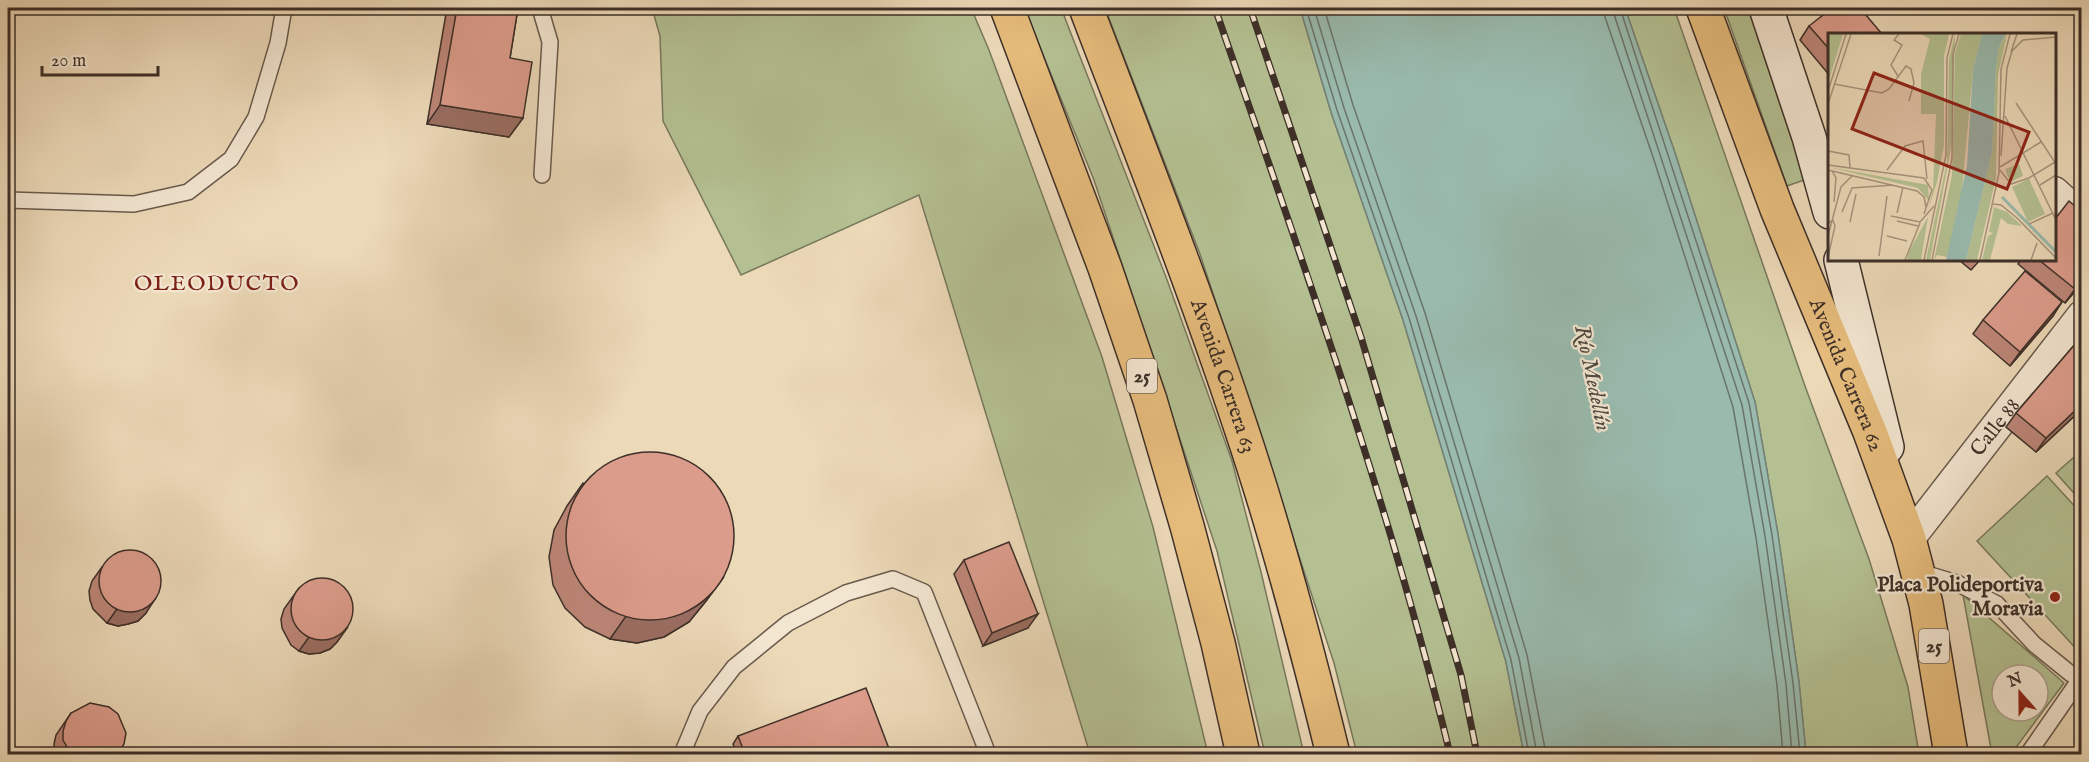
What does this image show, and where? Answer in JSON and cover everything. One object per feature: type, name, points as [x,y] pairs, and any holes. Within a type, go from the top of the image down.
[{"type":"highway","name":"25","points":[[1007,8],[1105,268],[1150,400],[1218,643],[1243,754]]},
{"type":"highway","name":"Avenida Carrera 63","points":[[1086,8],[1178,250],[1241,427],[1285,568],[1333,754]]},
{"type":"highway","name":"Avenida Carrera 62","points":[[1703,8],[1777,209],[1870,432],[1909,539],[1932,639],[1951,754]]},
{"type":"main road","points":[[1766,8],[1809,136],[1828,205]]},
{"type":"main road","points":[[1841,261],[1909,539]]},
{"type":"street","points":[[2056,193],[2082,217]]},
{"type":"street","name":"Calle 88","points":[[1909,539],[2082,316]]},
{"type":"lane","points":[[8,200],[134,204],[188,192],[231,159],[256,117],[278,43],[284,8]]},
{"type":"lane","points":[[540,8],[550,42],[542,175]]},
{"type":"lane","points":[[1917,571],[1957,583],[1997,604],[2034,644],[2071,674],[2081,679],[2028,754]]},
{"type":"lane","points":[[682,754],[700,711],[734,667],[788,622],[846,593],[893,579],[924,592],[988,754]]},
{"type":"green space","points":[[652,8],[971,8],[989,50],[1102,357],[1153,527],[1208,754],[1090,754],[919,195],[741,275],[663,121],[660,36]]},
{"type":"green space","points":[[1024,8],[1061,8],[1166,277],[1232,461],[1304,754],[1265,754],[1217,551],[1094,180]]},
{"type":"green space","points":[[1105,8],[1300,8],[1331,112],[1403,320],[1506,662],[1524,754],[1357,754],[1334,663],[1200,254]]},
{"type":"green space","points":[[1625,8],[1674,8],[1805,386],[1869,559],[1908,687],[1919,754],[1806,754],[1799,682],[1778,534],[1755,402],[1674,150]]},
{"type":"green space","points":[[1724,8],[1750,8],[1807,179],[1787,186]]},
{"type":"green space","points":[[2081,451],[2081,501],[2056,473]]},
{"type":"green space","name":"Placa Polideportiva Moravia","points":[[2047,476],[2081,513],[2081,654],[1977,541]]},
{"type":"green space","points":[[1963,595],[2041,663],[1990,663],[1990,723],[2034,723],[2011,754],[1992,754]]},
{"type":"green space","points":[[2050,671],[2064,683],[2050,702]]},
{"type":"water","name":"Río Medellín","points":[[1300,8],[1625,8],[1674,150],[1755,402],[1778,534],[1799,682],[1806,754],[1524,754],[1506,662],[1403,320],[1331,112]]},
{"type":"building","points":[[457,8],[518,8],[510,58],[532,62],[523,118],[440,105]]},
{"type":"building","points":[[1832,8],[1860,8],[1881,33],[1828,33],[1828,48],[1809,26]]},
{"type":"building","points":[[2069,201],[2082,212],[2082,281],[2075,289],[2040,261],[2056,261],[2056,218]]},
{"type":"building","points":[[2025,271],[2062,302],[2020,352],[1983,320]]},
{"type":"building","points":[[2082,336],[2082,404],[2046,438],[2016,413]]},
{"type":"building","points":[[650,452],[682,459],[696,466],[709,477],[720,490],[727,504],[734,536],[727,568],[720,582],[709,595],[696,606],[682,613],[650,620],[618,613],[604,606],[591,595],[580,582],[573,568],[566,536],[573,504],[580,490],[591,477],[604,466],[618,459]]},
{"type":"building","points":[[1009,542],[1038,614],[992,633],[964,560]]},
{"type":"building","points":[[130,550],[147,555],[152,559],[156,564],[161,581],[156,598],[152,603],[147,607],[130,612],[113,607],[108,603],[104,598],[99,581],[104,564],[108,559],[113,555]]},
{"type":"building","points":[[322,578],[339,583],[344,587],[348,592],[353,609],[348,626],[344,631],[339,635],[322,640],[305,635],[300,631],[296,626],[291,609],[296,592],[300,587],[305,583]]},
{"type":"building","points":[[866,688],[891,754],[745,754],[738,736]]},
{"type":"building","points":[[90,703],[109,707],[118,714],[126,733],[124,744],[118,754],[71,754],[63,740],[63,731],[71,713]]},
{"type":"building","points":[[2082,744],[2082,754],[2074,754]]},
{"type":"railway","points":[[1215,8],[1342,378],[1400,565],[1450,754]]},
{"type":"railway","points":[[1250,8],[1361,337],[1461,675],[1477,754]]},
{"type":"place","name":"Placa Polideportiva Moravia","points":[[2055,597]]},
{"type":"district","name":"OLEODUCTO","points":[[217,284]]}]
